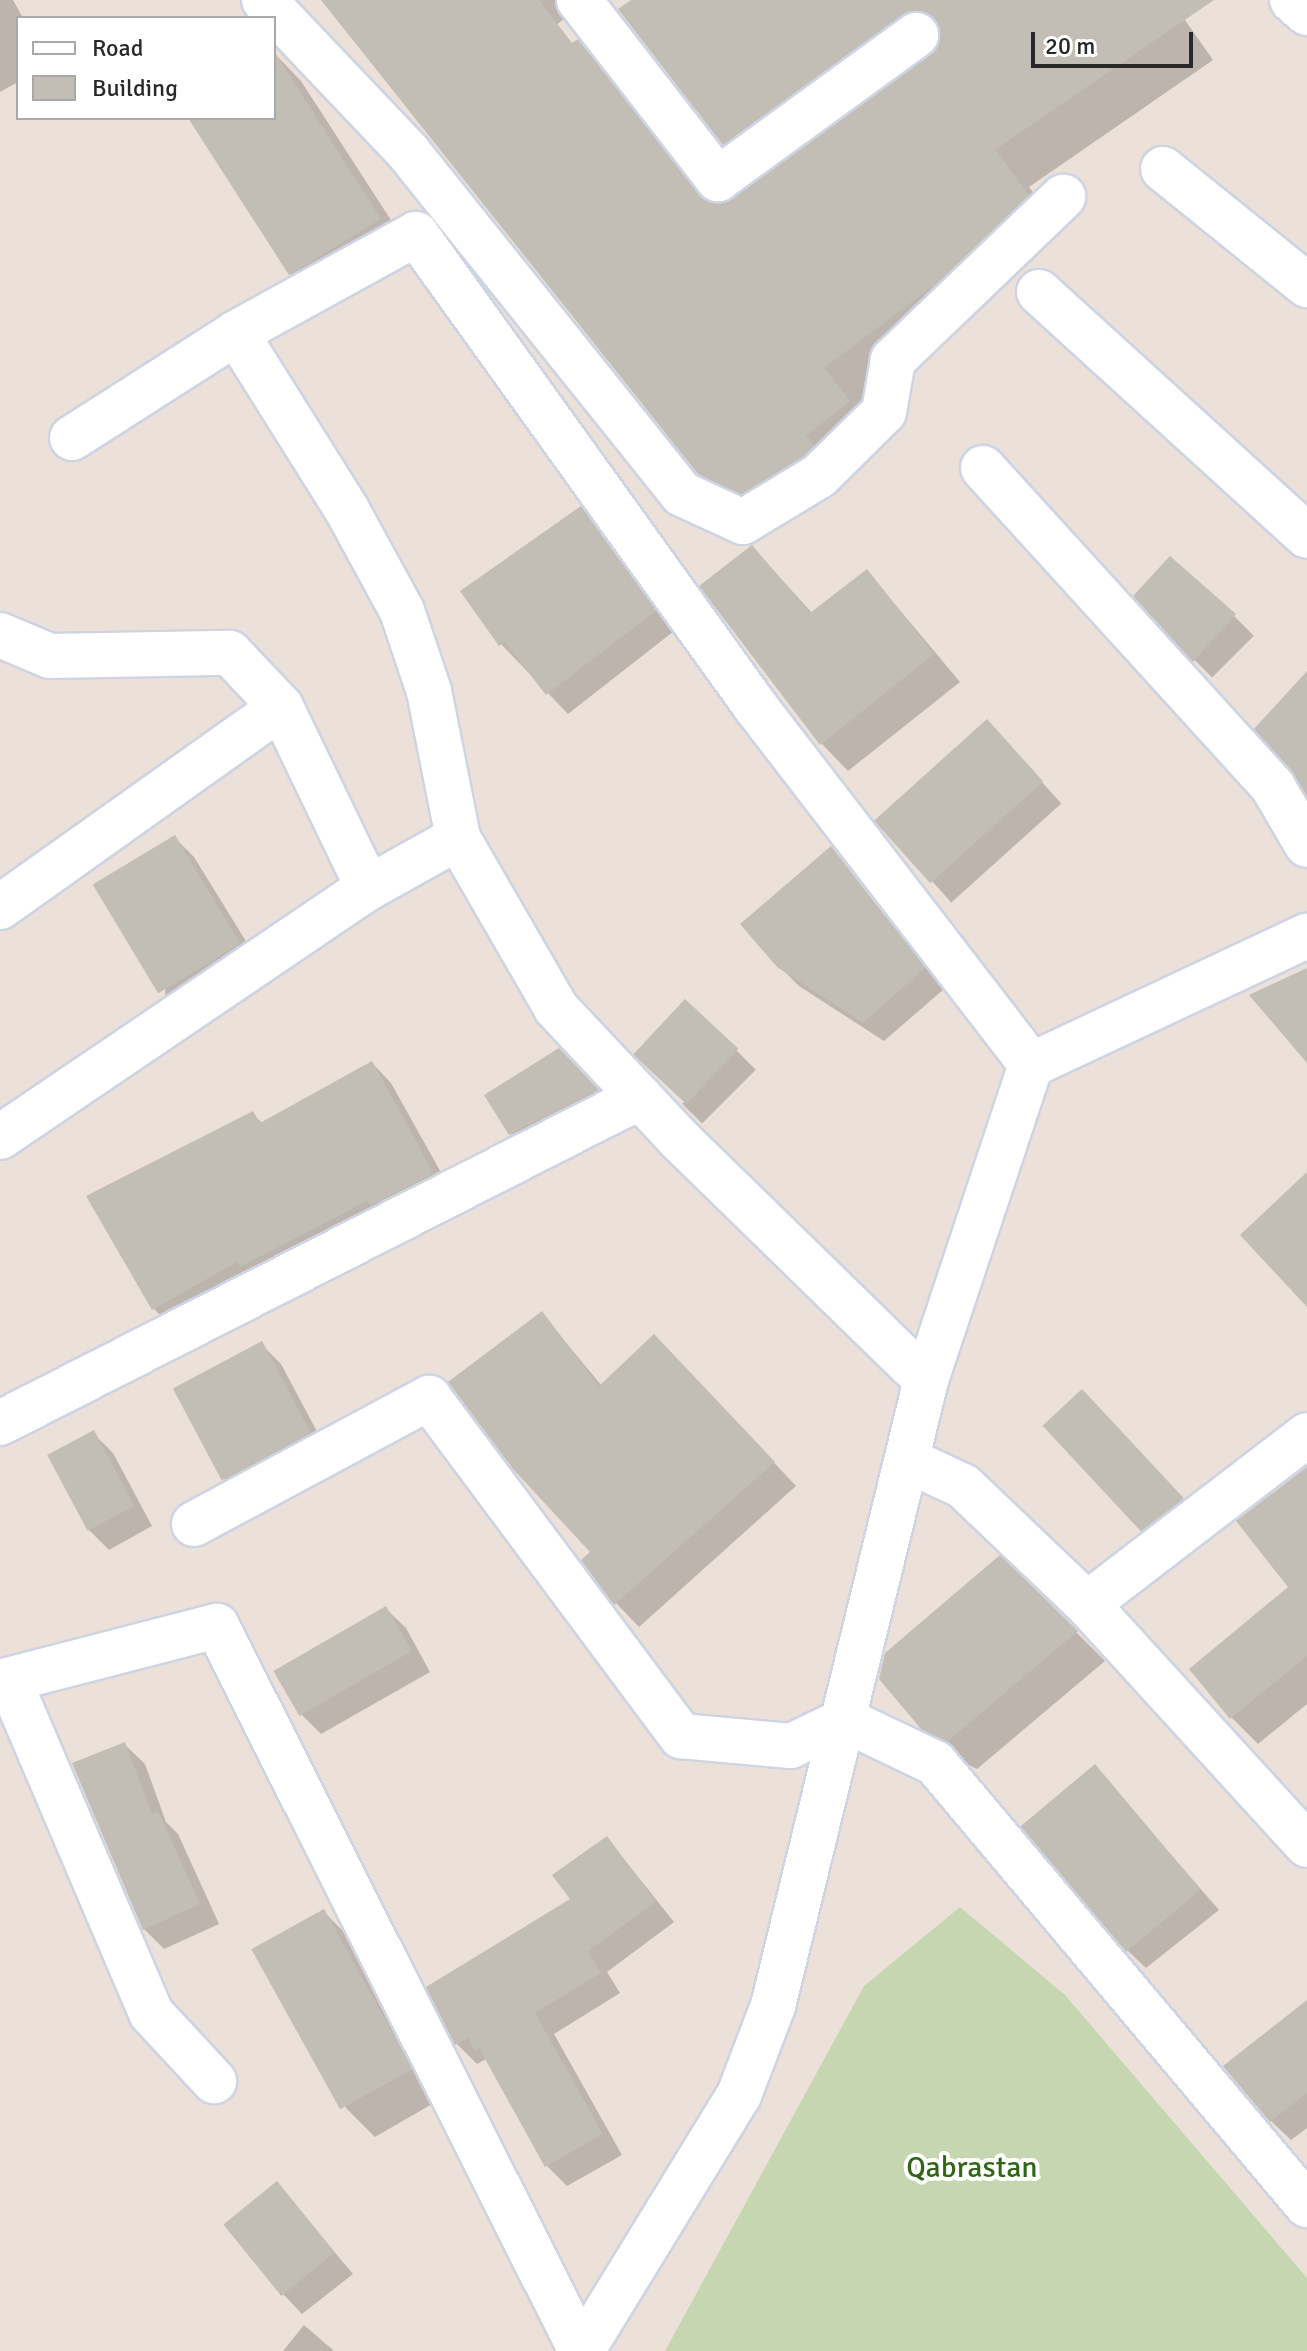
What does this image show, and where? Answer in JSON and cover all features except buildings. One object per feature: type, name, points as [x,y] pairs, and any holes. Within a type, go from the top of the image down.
[{"type":"street","points":[[264,0],[408,152],[682,494],[743,522],[819,476],[884,412],[893,360],[1063,197]]},
{"type":"street","points":[[579,0],[718,179],[916,35]]},
{"type":"street","points":[[1292,0],[1307,13]]},
{"type":"street","points":[[1163,169],[1307,285]]},
{"type":"street","points":[[72,438],[236,333],[416,234],[755,706],[1031,1065]]},
{"type":"street","points":[[1039,292],[1307,536]]},
{"type":"street","points":[[236,333],[347,510],[402,611],[429,691],[458,838],[556,1008],[640,1097],[926,1380]]},
{"type":"street","points":[[983,468],[1273,787],[1307,845]]},
{"type":"street","points":[[0,635],[50,656],[230,653],[281,707],[368,888]]},
{"type":"street","points":[[0,907],[281,707]]},
{"type":"street","points":[[0,1137],[368,888],[458,838]]},
{"type":"street","points":[[582,2351],[739,2095],[773,2006],[926,1380],[1031,1065],[1307,936]]},
{"type":"street","points":[[0,1423],[640,1097]]},
{"type":"street","points":[[194,1524],[429,1398],[681,1736],[791,1746],[845,1720]]},
{"type":"street","points":[[1087,1604],[1307,1435]]},
{"type":"street","points":[[907,1460],[963,1486],[1087,1604],[1307,1845]]},
{"type":"street","points":[[214,2081],[151,2013],[4,1681],[217,1626],[582,2351]]},
{"type":"street","points":[[845,1720],[935,1763],[1307,2205]]},
{"type":"green space","name":"Qabrastan","points":[[960,1907],[1065,1995],[1307,2278],[1307,2351],[665,2351],[864,1986]]}]
